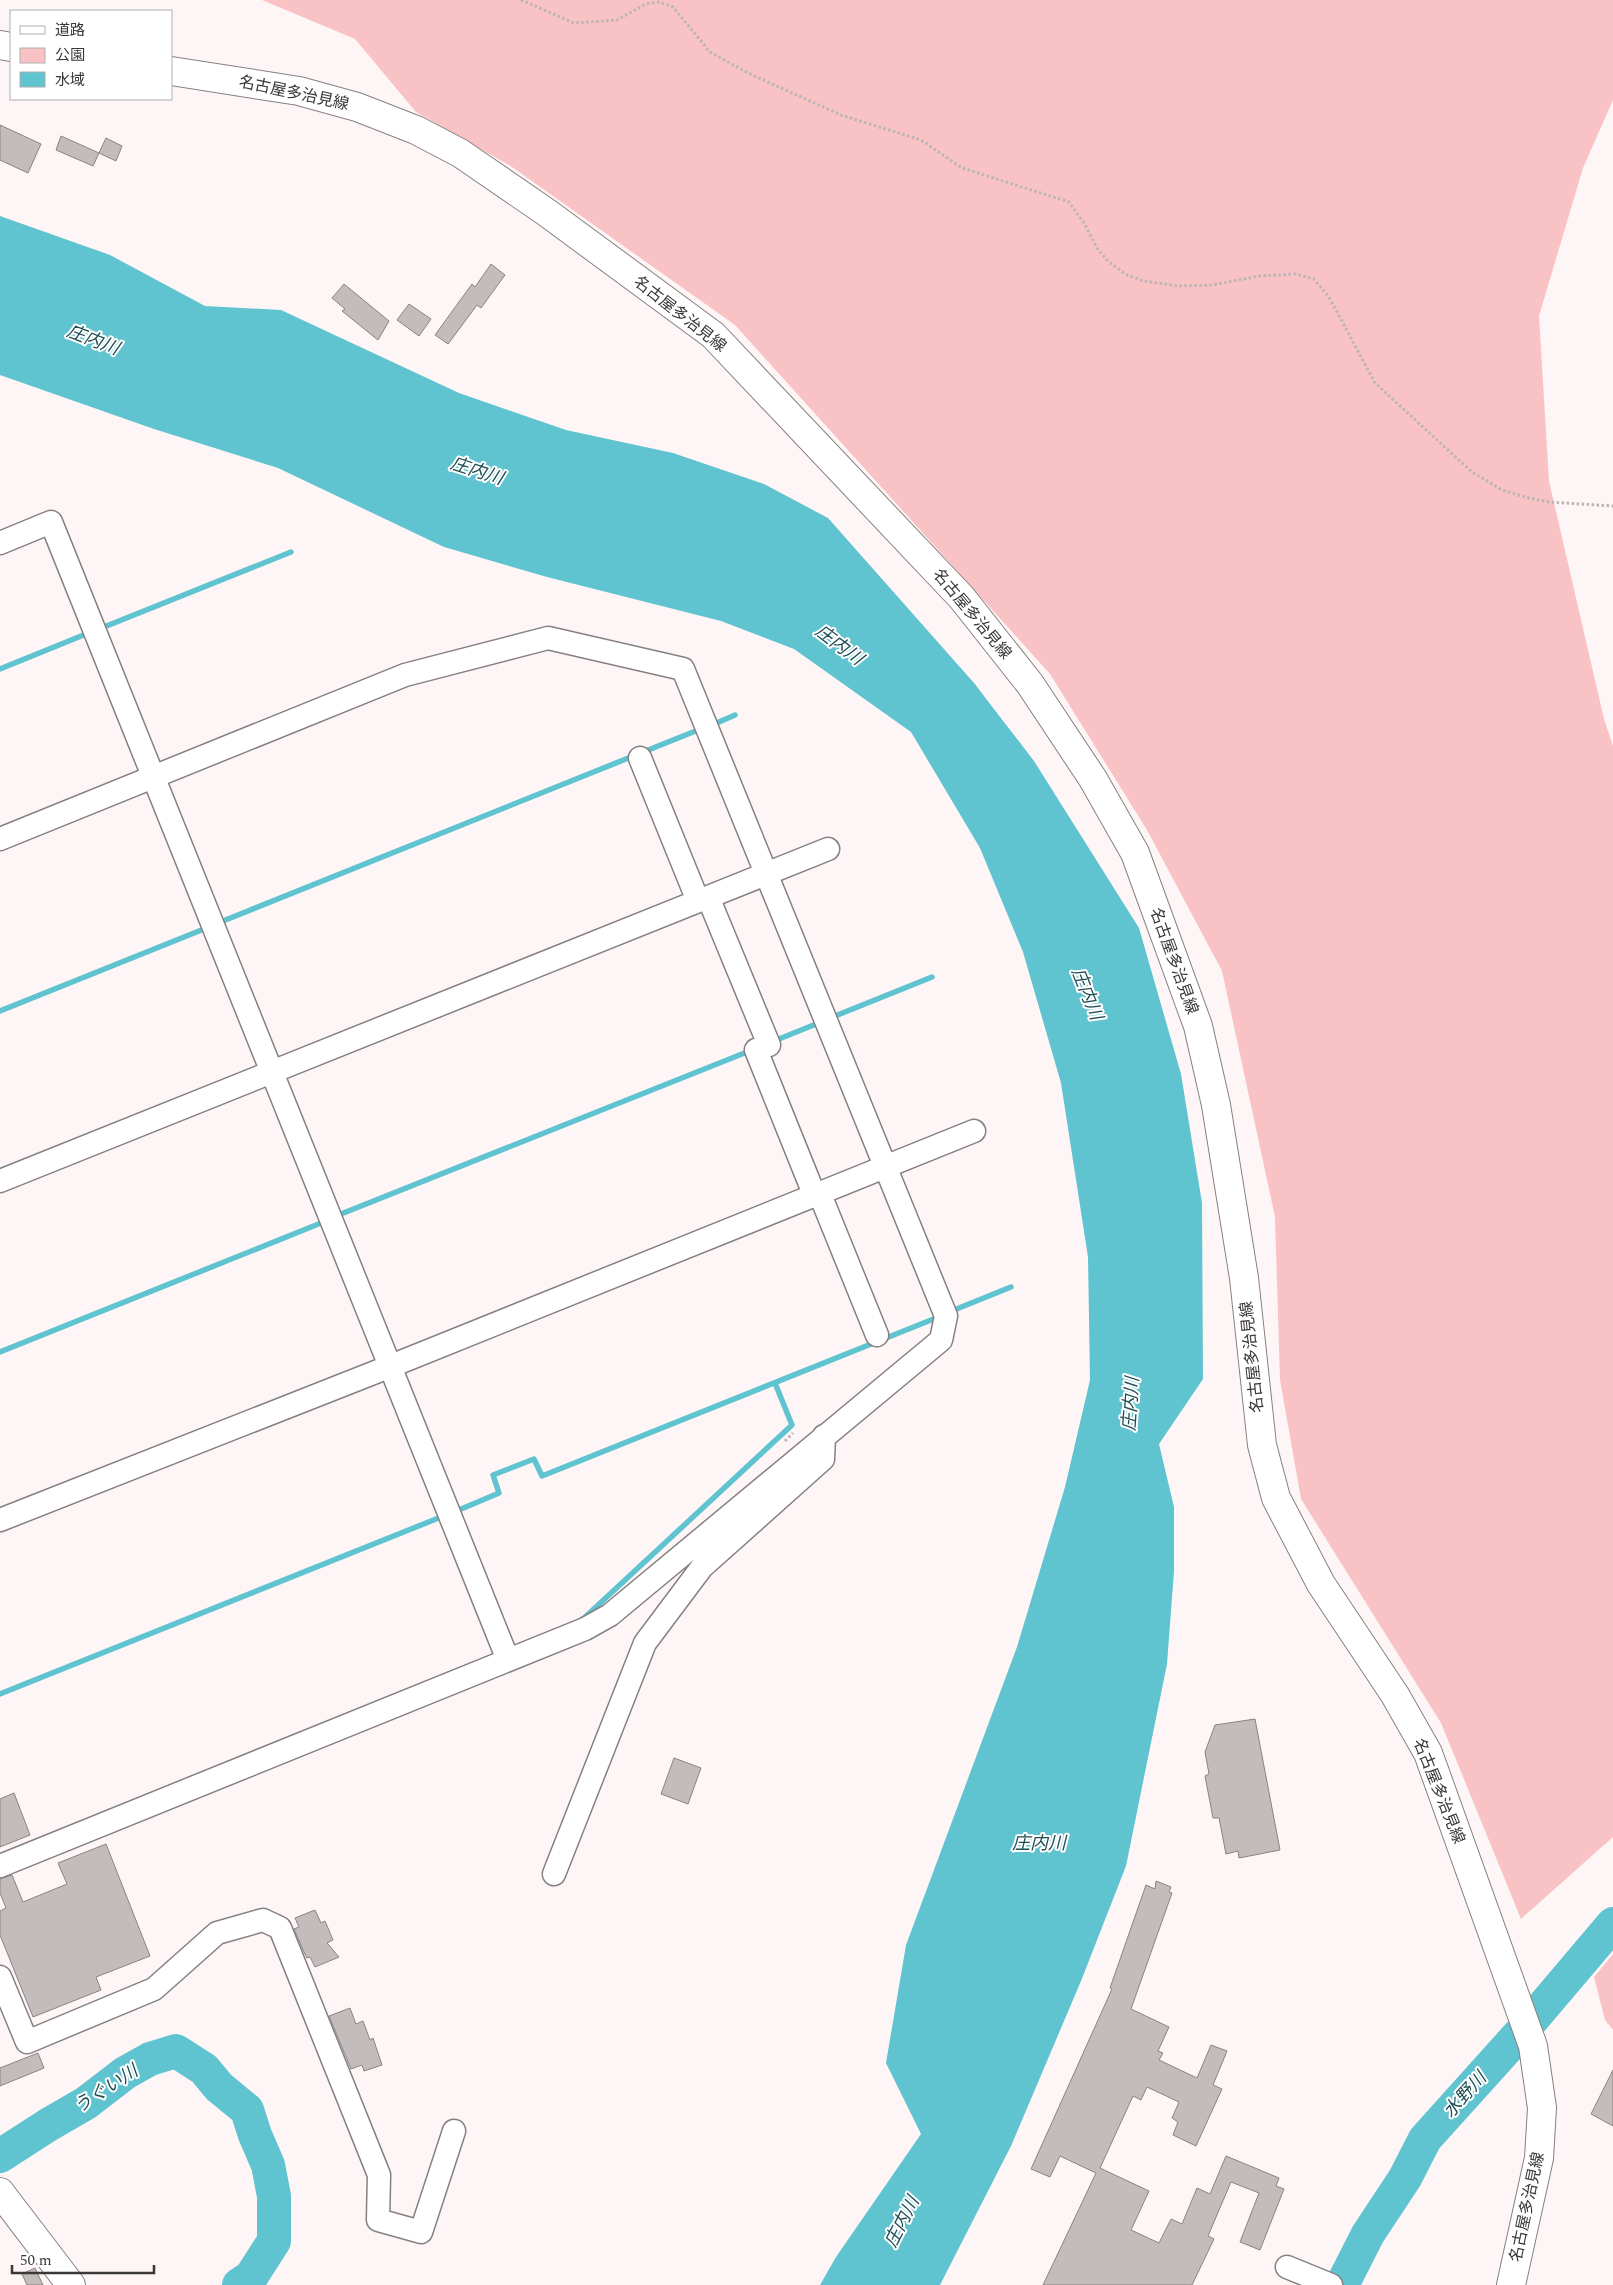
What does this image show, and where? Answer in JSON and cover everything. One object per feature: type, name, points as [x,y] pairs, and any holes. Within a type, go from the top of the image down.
[{"type":"main road","name":"名古屋多治見線","points":[[172,71],[298,91],[357,108],[416,130],[460,153],[546,212],[712,335],[962,598],[1030,684],[1093,779],[1135,854],[1198,1026],[1216,1104],[1244,1278],[1262,1445],[1276,1498],[1321,1584],[1396,1695],[1428,1753],[1533,2046],[1542,2108],[1539,2158],[1511,2285]]},
{"type":"main road","points":[[4,2197],[71,2285]]},
{"type":"street","points":[[0,543],[51,522],[152,778],[391,1366],[508,1660]]},
{"type":"street","points":[[0,839],[405,675],[548,638],[683,669],[946,1316],[941,1340],[610,1615],[585,1629],[0,1866]]},
{"type":"street","points":[[640,758],[769,1046],[756,1050],[877,1335]]},
{"type":"street","points":[[0,1181],[828,849]]},
{"type":"street","points":[[0,1520],[391,1366],[974,1130]]},
{"type":"street","points":[[554,1874],[645,1643],[702,1567],[823,1458],[824,1436]]},
{"type":"street","points":[[0,1978],[27,2042],[154,1989],[217,1934],[263,1920],[280,1928],[379,2175],[378,2220],[421,2232],[454,2131]]},
{"type":"street","points":[[1287,2267],[1330,2285]]},
{"type":"path","points":[[521,0],[574,23],[616,20],[646,4],[659,2],[673,7],[710,52],[748,72],[841,115],[921,140],[962,168],[1069,202],[1084,223],[1098,250],[1108,261],[1125,274],[1143,281],[1179,286],[1212,285],[1268,276],[1295,274],[1314,279],[1329,297],[1375,383],[1472,472],[1502,490],[1549,502],[1613,506]]},
{"type":"green space","points":[[262,0],[1613,0],[1613,100],[1583,168],[1539,316],[1549,481],[1604,719],[1613,746],[1613,1837],[1521,1919],[1441,1723],[1301,1499],[1280,1380],[1275,1217],[1222,971],[1147,830],[1050,674],[735,325],[512,167],[416,112],[355,39]]},
{"type":"green space","points":[[1613,1954],[1613,2030],[1605,2020],[1594,1977]]},
{"type":"water","name":"庄内川","points":[[0,216],[110,255],[205,306],[281,310],[459,393],[566,430],[673,453],[764,484],[828,518],[974,683],[1034,761],[1139,928],[1181,1074],[1202,1203],[1203,1379],[1159,1444],[1174,1507],[1174,1571],[1167,1664],[1126,1866],[1081,1981],[1011,2146],[940,2285],[820,2285],[836,2257],[921,2134],[886,2063],[906,1945],[1017,1647],[1065,1487],[1090,1380],[1088,1257],[1061,1083],[1023,952],[980,848],[911,732],[794,649],[721,621],[547,577],[444,547],[278,468],[154,429],[0,375]]},
{"type":"building","points":[[0,125],[41,144],[28,173],[0,160]]},
{"type":"building","points":[[61,136],[99,153],[93,166],[56,150]]},
{"type":"building","points":[[106,138],[122,146],[116,161],[99,153]]},
{"type":"building","points":[[491,264],[505,275],[481,308],[477,305],[448,344],[435,335],[472,284],[475,287]]},
{"type":"building","points":[[344,284],[389,321],[378,340],[342,311],[345,309],[332,298]]},
{"type":"building","points":[[409,304],[431,319],[419,336],[397,320]]},
{"type":"building","points":[[1255,1719],[1280,1850],[1239,1858],[1238,1851],[1226,1854],[1219,1818],[1213,1818],[1205,1776],[1209,1774],[1205,1752],[1215,1725]]},
{"type":"building","points":[[674,1758],[701,1768],[688,1804],[661,1794]]},
{"type":"building","points":[[14,1793],[30,1835],[0,1847],[0,1799]]},
{"type":"building","points":[[106,1844],[150,1956],[96,1977],[101,1990],[33,2017],[0,1935],[0,1911],[6,1908],[0,1893],[0,1879],[12,1875],[23,1902],[67,1884],[58,1863]]},
{"type":"building","points":[[1156,1881],[1171,1887],[1169,1892],[1172,1893],[1131,2009],[1169,2027],[1158,2051],[1163,2053],[1159,2060],[1197,2078],[1211,2045],[1227,2051],[1213,2085],[1222,2089],[1196,2146],[1173,2135],[1178,2122],[1172,2118],[1179,2102],[1147,2087],[1141,2100],[1133,2096],[1100,2168],[1149,2191],[1131,2230],[1159,2243],[1171,2219],[1182,2224],[1197,2188],[1210,2194],[1226,2156],[1279,2178],[1276,2186],[1284,2189],[1260,2250],[1240,2242],[1259,2193],[1231,2182],[1208,2236],[1214,2239],[1192,2285],[1043,2285],[1096,2173],[1060,2156],[1050,2177],[1031,2169],[1112,1989],[1110,1988],[1146,1885],[1155,1889]]},
{"type":"building","points":[[315,1910],[321,1923],[325,1921],[333,1940],[327,1943],[339,1957],[315,1967],[310,1957],[307,1958],[294,1929],[299,1927],[295,1918]]},
{"type":"building","points":[[350,2008],[356,2024],[363,2021],[370,2040],[373,2038],[382,2065],[364,2071],[362,2065],[351,2069],[329,2016]]},
{"type":"building","points":[[38,2053],[44,2068],[0,2086],[0,2068]]},
{"type":"building","points":[[1613,2070],[1613,2126],[1591,2114]]},
{"type":"building","points":[[35,2268],[43,2285],[27,2285],[22,2274]]},
{"type":"waterway","points":[[99,629],[291,552]]},
{"type":"waterway","points":[[0,669],[91,632]]},
{"type":"waterway","points":[[712,725],[735,715]]},
{"type":"waterway","points":[[218,923],[703,728]]},
{"type":"waterway","points":[[0,1011],[209,927]]},
{"type":"waterway","points":[[830,1018],[932,977]]},
{"type":"waterway","points":[[774,1041],[821,1022]]},
{"type":"waterway","points":[[341,1214],[747,1052]]},
{"type":"waterway","points":[[0,1352],[321,1223]]},
{"type":"waterway","points":[[949,1312],[1011,1287]]},
{"type":"waterway","points":[[454,1512],[499,1493],[493,1475],[534,1459],[542,1476],[941,1316]]},
{"type":"waterway","points":[[582,1620],[792,1425],[775,1383]]},
{"type":"waterway","points":[[0,1694],[446,1515]]},
{"type":"waterway","name":"水野川","points":[[1342,2285],[1368,2234],[1405,2178],[1425,2139],[1524,2029],[1613,1924]]},
{"type":"waterway","name":"うぐい川","points":[[0,2156],[86,2103],[125,2073],[150,2059],[176,2051],[204,2069],[219,2087],[247,2110],[268,2165],[274,2196],[274,2241],[251,2277],[239,2285]]}]
